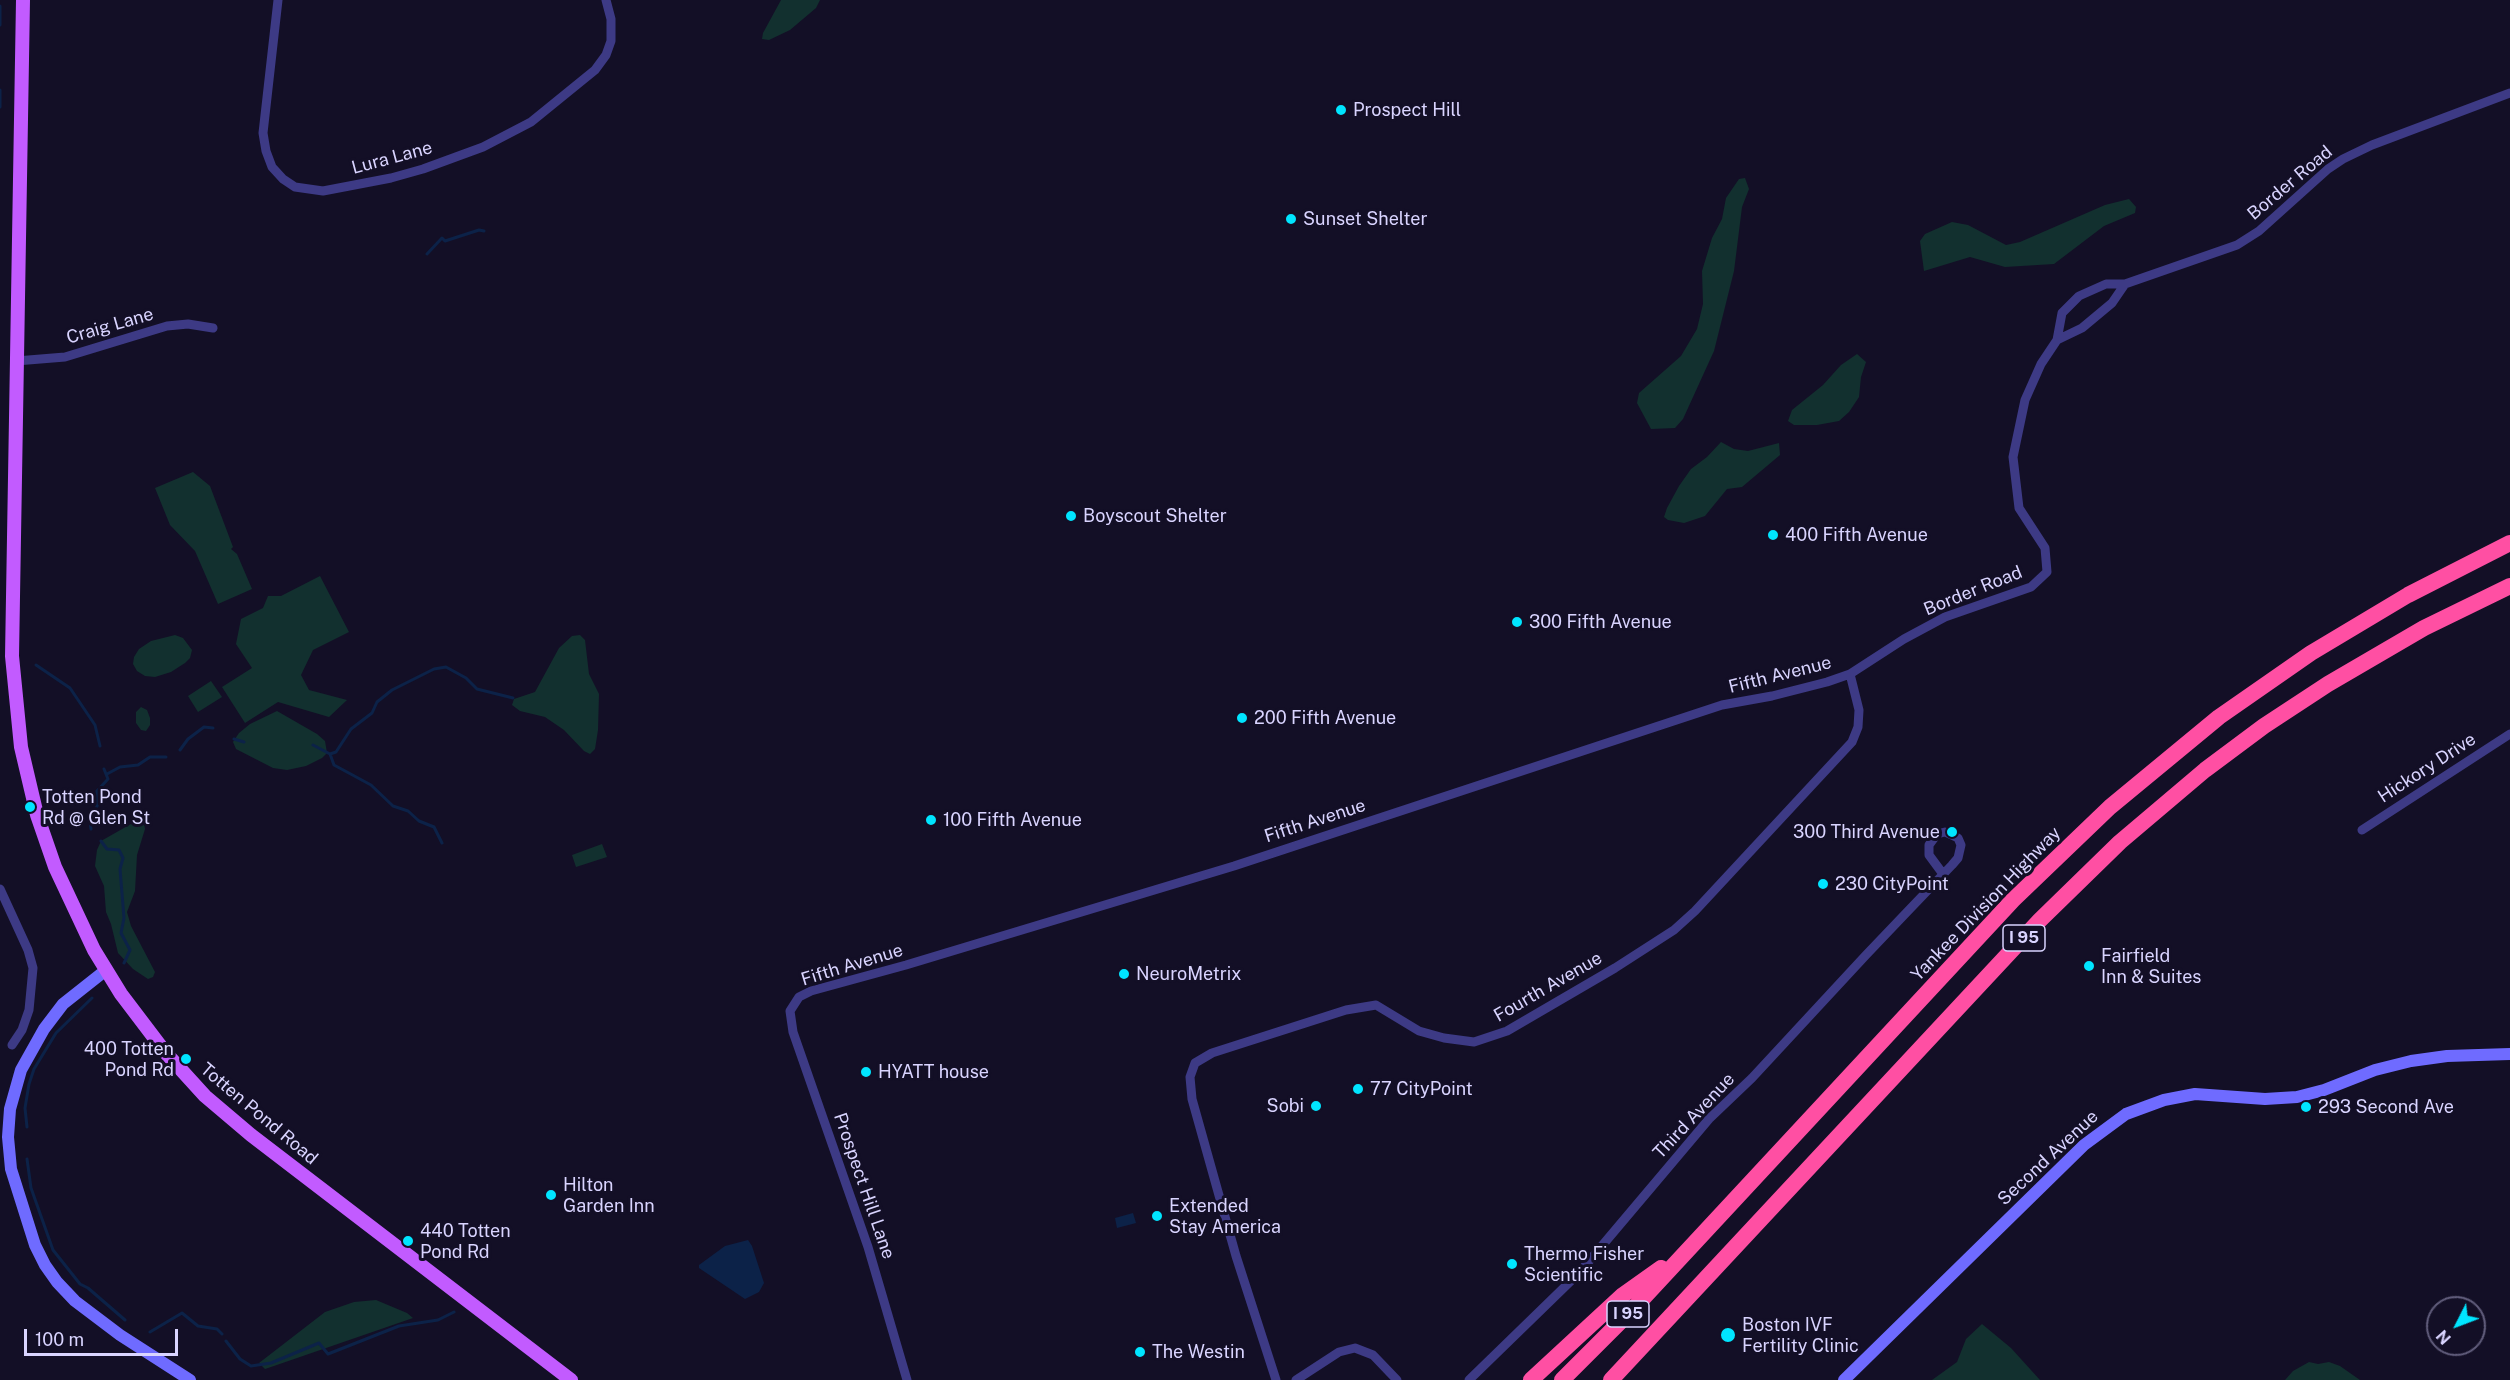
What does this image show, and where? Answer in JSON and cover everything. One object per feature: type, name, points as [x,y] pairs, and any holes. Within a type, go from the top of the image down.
[{"type":"highway","name":"Yankee Division Highway","points":[[1562,1380],[1691,1246],[2013,900],[2128,791],[2219,717],[2311,653],[2408,595],[2510,543]]},
{"type":"highway","name":"I 95","points":[[1611,1380],[2014,949],[2120,842],[2205,770],[2328,684],[2424,628],[2510,586]]},
{"type":"highway","points":[[1530,1380],[1623,1295],[1691,1246]]},
{"type":"main road","name":"Totten Pond Road","points":[[23,0],[11,638],[19,734],[37,815],[49,852],[73,909],[106,970],[131,1009],[159,1046],[217,1107],[269,1150],[571,1380]]},
{"type":"street","name":"Lura Lane","points":[[278,0],[263,133],[266,151],[272,167],[282,178],[295,187],[322,191],[391,178],[423,169],[483,147],[531,122],[595,70],[606,55],[611,41],[611,18],[606,0]]},
{"type":"street","name":"Border Road","points":[[1850,674],[1904,639],[1945,617],[2031,586],[2047,572],[2045,548],[2019,508],[2013,457],[2025,400],[2041,364],[2057,340],[2062,313],[2079,296],[2106,284],[2126,284],[2237,245],[2259,231],[2328,168],[2351,154],[2510,93]]},
{"type":"street","name":"Border Road","points":[[2057,340],[2082,328],[2112,303],[2126,284]]},
{"type":"street","name":"Craig Lane","points":[[16,361],[64,357],[167,326],[188,324],[213,328]]},
{"type":"street","name":"Fifth Avenue","points":[[793,1004],[802,995],[811,991],[896,968],[1234,866],[1722,705],[1802,690],[1850,674]]},
{"type":"street","name":"Fourth Avenue","points":[[1276,1380],[1236,1256],[1192,1099],[1190,1077],[1195,1063],[1212,1053],[1352,1008],[1376,1005],[1425,1033],[1466,1041],[1483,1040],[1516,1026],[1615,968],[1674,930],[1695,911],[1852,741],[1858,727],[1859,710],[1850,674]]},
{"type":"street","name":"Hickory Drive","points":[[2362,830],[2510,734]]},
{"type":"street","name":"Third Avenue","points":[[1469,1380],[1579,1273],[1699,1131],[1752,1078],[1958,858],[1961,851],[1958,838],[1946,832],[1937,834],[1929,845],[1929,855],[1943,874]]},
{"type":"street","points":[[0,889],[28,950],[33,968],[29,1010],[22,1030],[12,1046]]},
{"type":"street","points":[[106,970],[63,1004],[44,1029],[21,1070],[10,1109],[8,1137],[11,1169],[35,1245],[57,1282],[75,1301],[120,1335],[190,1380]]},
{"type":"street","name":"Prospect Hill Lane","points":[[793,1004],[790,1015],[793,1032],[868,1247],[907,1380]]},
{"type":"street","name":"Second Avenue","points":[[1845,1380],[2084,1146],[2126,1114],[2164,1100],[2195,1094],[2265,1099],[2297,1097],[2401,1063],[2437,1057],[2510,1054]]},
{"type":"street","points":[[1296,1380],[1339,1352],[1355,1348],[1373,1355],[1397,1380]]},
{"type":"green space","points":[[781,0],[820,0],[816,8],[790,30],[769,40],[762,39],[763,33]]},
{"type":"green space","points":[[1745,178],[1749,189],[1742,207],[1734,271],[1714,351],[1683,419],[1675,428],[1651,429],[1637,403],[1639,393],[1681,356],[1697,329],[1703,304],[1702,271],[1712,238],[1722,219],[1726,198],[1739,179]]},
{"type":"green space","points":[[2129,199],[2136,207],[2135,213],[2104,226],[2054,264],[2005,267],[1970,257],[1924,271],[1920,241],[1925,234],[1952,222],[1968,225],[2006,245],[2020,242],[2105,205]]},
{"type":"green space","points":[[1857,354],[1866,362],[1861,377],[1859,397],[1849,412],[1839,421],[1817,425],[1794,425],[1788,421],[1792,410],[1823,385],[1841,365]]},
{"type":"green space","points":[[1721,442],[1734,449],[1748,451],[1779,443],[1780,455],[1742,487],[1727,489],[1705,516],[1684,523],[1668,520],[1664,517],[1679,486],[1691,469]]},
{"type":"green space","points":[[193,472],[210,486],[233,547],[231,549],[237,554],[252,589],[218,604],[195,551],[170,525],[155,488]]},
{"type":"green space","points":[[320,576],[349,632],[313,650],[301,675],[309,690],[347,700],[329,717],[278,702],[245,723],[222,687],[252,668],[236,644],[241,619],[263,608],[268,596],[281,596]]},
{"type":"green space","points":[[175,635],[183,638],[192,650],[190,658],[185,663],[171,672],[155,677],[145,676],[137,671],[133,664],[139,649],[151,641]]},
{"type":"green space","points":[[580,635],[585,640],[589,674],[599,694],[598,730],[595,749],[590,754],[584,751],[564,730],[545,717],[520,711],[512,705],[514,699],[535,692],[559,648],[572,636]]},
{"type":"green space","points":[[211,681],[222,697],[198,712],[188,696]]},
{"type":"green space","points":[[141,707],[147,710],[150,718],[150,725],[146,731],[141,730],[136,723],[136,712]]},
{"type":"green space","points":[[277,711],[317,734],[325,741],[327,753],[306,766],[287,770],[273,768],[236,749],[233,742],[239,733],[250,724]]},
{"type":"green space","points":[[138,820],[144,823],[145,829],[137,855],[135,891],[127,912],[131,926],[155,972],[153,977],[148,979],[133,969],[118,953],[106,912],[104,886],[95,866],[101,841]]},
{"type":"green space","points":[[602,844],[607,857],[576,867],[572,855]]},
{"type":"green space","points":[[376,1300],[407,1313],[413,1318],[265,1369],[259,1363],[325,1312],[354,1302]]},
{"type":"green space","points":[[1982,1324],[2011,1348],[2040,1380],[1932,1380],[1957,1362],[1966,1339]]},
{"type":"green space","points":[[2309,1362],[2318,1364],[2329,1362],[2340,1366],[2360,1380],[2285,1380],[2293,1371]]},
{"type":"water","points":[[1133,1213],[1136,1223],[1117,1228],[1115,1218]]},
{"type":"water","points":[[748,1240],[764,1283],[759,1292],[745,1299],[699,1268],[699,1265],[725,1246]]},
{"type":"waterway","points":[[0,6],[0,25]]},
{"type":"waterway","points":[[0,90],[0,107]]},
{"type":"waterway","points":[[427,254],[442,238],[445,241],[479,230],[484,231]]},
{"type":"waterway","points":[[36,665],[70,688],[95,725],[100,746]]},
{"type":"waterway","points":[[313,745],[330,754],[336,752],[351,729],[372,713],[377,702],[392,690],[434,669],[446,667],[466,678],[477,689],[513,698]]},
{"type":"waterway","points":[[180,750],[188,739],[204,727],[213,728]]},
{"type":"waterway","points":[[234,739],[244,742]]},
{"type":"waterway","points":[[330,754],[334,765],[371,785],[393,806],[408,811],[419,821],[434,827],[442,843]]},
{"type":"waterway","points":[[107,774],[120,767],[138,765],[150,757],[166,757]]},
{"type":"waterway","points":[[91,829],[90,822],[98,804],[97,791],[108,779],[104,769]]},
{"type":"waterway","points":[[101,841],[107,849],[119,850],[123,858],[120,869],[124,918],[121,933],[130,950],[124,963]]},
{"type":"waterway","points":[[27,1127],[25,1108],[34,1069],[56,1033],[92,998]]},
{"type":"waterway","points":[[27,1159],[31,1188],[53,1250],[80,1284],[88,1288],[125,1320]]},
{"type":"waterway","points":[[226,1341],[240,1359],[251,1366],[271,1363],[319,1343],[328,1354],[399,1326],[438,1320],[454,1312]]},
{"type":"waterway","points":[[150,1332],[182,1313],[198,1326],[217,1329],[222,1334]]},
{"type":"place","name":"Prospect Hill","points":[[1341,110]]},
{"type":"place","name":"Sunset Shelter","points":[[1291,219]]},
{"type":"place","name":"Boyscout Shelter","points":[[1071,516]]},
{"type":"place","name":"400 Fifth Avenue","points":[[1773,535]]},
{"type":"place","name":"300 Fifth Avenue","points":[[1517,622]]},
{"type":"place","name":"200 Fifth Avenue","points":[[1242,718]]},
{"type":"place","name":"Totten Pond Rd @ Glen St","points":[[30,807]]},
{"type":"place","name":"100 Fifth Avenue","points":[[931,820]]},
{"type":"place","name":"300 Third Avenue","points":[[1952,832]]},
{"type":"place","name":"230 CityPoint","points":[[1823,884]]},
{"type":"place","name":"Fairfield Inn & Suites","points":[[2089,966]]},
{"type":"place","name":"NeuroMetrix","points":[[1124,974]]},
{"type":"place","name":"400 Totten Pond Rd","points":[[186,1059]]},
{"type":"place","name":"HYATT house","points":[[866,1072]]},
{"type":"place","name":"77 CityPoint","points":[[1358,1089]]},
{"type":"place","name":"Sobi","points":[[1316,1106]]},
{"type":"place","name":"293 Second Ave","points":[[2306,1107]]},
{"type":"place","name":"Hilton Garden Inn","points":[[551,1195]]},
{"type":"place","name":"Extended Stay America","points":[[1157,1216]]},
{"type":"place","name":"440 Totten Pond Rd","points":[[408,1241]]},
{"type":"place","name":"Thermo Fisher Scientific","points":[[1512,1264]]},
{"type":"place","name":"Boston IVF Fertility Clinic","points":[[1728,1335]]},
{"type":"place","name":"The Westin","points":[[1140,1352]]}]
